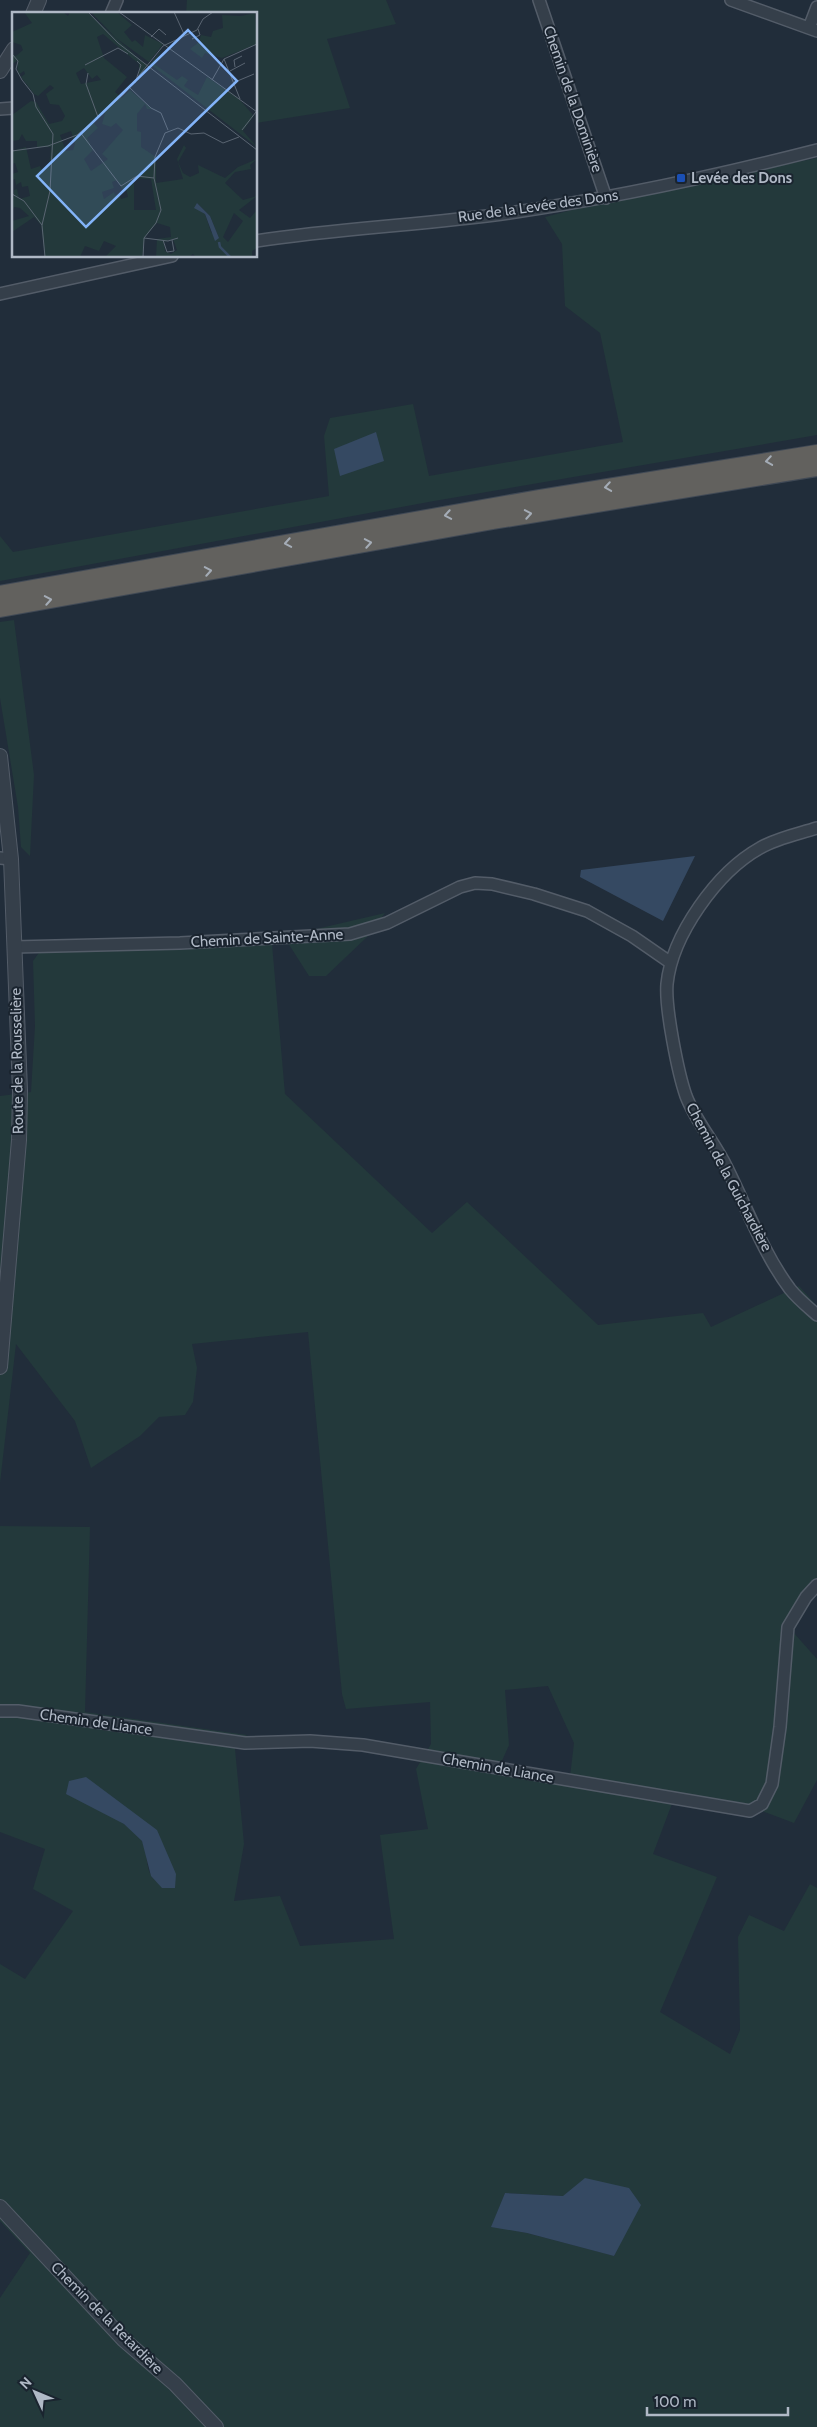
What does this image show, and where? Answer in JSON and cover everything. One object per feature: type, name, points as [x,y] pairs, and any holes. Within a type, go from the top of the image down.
[{"type":"highway","points":[[0,595],[548,497],[817,454]]},
{"type":"highway","points":[[0,608],[493,520],[817,467]]},
{"type":"street","points":[[34,12],[39,0]]},
{"type":"street","points":[[112,12],[117,0]]},
{"type":"street","name":"Chemin de la Dominière","points":[[539,0],[606,198]]},
{"type":"street","points":[[731,0],[813,29],[817,7]]},
{"type":"street","points":[[1,66],[12,52]]},
{"type":"street","name":"Rue de la Levée des Dons","points":[[258,241],[507,213],[606,198],[690,181],[817,150]]},
{"type":"street","points":[[0,294],[163,258]]},
{"type":"street","name":"Route de la Rousselière","points":[[0,756],[14,947],[20,1091],[19,1140],[0,1367]]},
{"type":"street","name":"Chemin de la Guichardière","points":[[817,828],[761,847],[735,863],[710,892],[688,925],[670,963],[667,986],[669,1020],[686,1094],[695,1116],[720,1154],[776,1268],[791,1290],[817,1315]]},
{"type":"street","name":"Chemin de Sainte-Anne","points":[[14,947],[180,943],[350,934],[387,923],[460,887],[475,883],[492,884],[534,894],[587,911],[632,936],[670,963]]},
{"type":"street","name":"Chemin de Liance","points":[[0,1711],[18,1711],[245,1743],[310,1741],[363,1745],[750,1811],[762,1804],[772,1784],[780,1727],[788,1627],[806,1598],[817,1585]]},
{"type":"street","name":"Chemin de la Retardière","points":[[0,2207],[124,2340],[175,2384],[216,2427]]},
{"type":"green space","points":[[187,0],[386,0],[396,24],[327,39],[350,108],[258,123],[258,12],[186,12]]},
{"type":"green space","points":[[817,158],[817,435],[434,501],[0,581],[0,536],[13,552],[329,496],[324,436],[330,418],[413,404],[429,476],[623,442],[600,333],[565,306],[562,244],[545,217],[599,203]]},
{"type":"green space","points":[[14,620],[34,775],[30,856],[21,847],[18,807],[0,698],[0,622]]},
{"type":"green space","points":[[385,913],[368,936],[326,976],[309,976],[288,943],[272,944],[285,1094],[432,1233],[467,1202],[598,1325],[703,1313],[711,1327],[799,1286],[817,1306],[817,1594],[811,1599],[793,1632],[817,1659],[817,1780],[794,1823],[749,1806],[676,1793],[653,1854],[717,1877],[660,2012],[730,2054],[740,2030],[738,1937],[749,1915],[784,1931],[810,1884],[817,1888],[817,2427],[0,2427],[0,2298],[30,2253],[0,2221],[0,1964],[25,1979],[73,1911],[33,1889],[45,1849],[0,1832],[0,1526],[90,1527],[85,1712],[247,1735],[235,1749],[244,1844],[234,1901],[280,1896],[300,1946],[394,1939],[380,1835],[428,1829],[416,1769],[431,1744],[430,1702],[346,1709],[342,1694],[308,1332],[192,1344],[197,1368],[193,1402],[185,1415],[159,1417],[140,1436],[91,1468],[75,1421],[16,1344],[0,1483],[0,1096],[31,1092],[35,1026],[33,961],[46,943],[312,930]],"holes":[[[548,1686],[574,1743],[569,1785],[497,1772],[509,1745],[505,1690]],[[67,1794],[157,1830],[156,1881],[148,1867],[142,1841],[128,1827],[108,1814]],[[505,2193],[563,2196],[615,2256],[492,2226]]]},
{"type":"water","points":[[376,432],[384,461],[340,476],[334,449]]},
{"type":"water","points":[[695,856],[663,921],[580,877],[581,870]]},
{"type":"water","points":[[86,1777],[157,1830],[176,1874],[175,1888],[162,1888],[151,1876],[142,1841],[124,1824],[66,1794],[69,1781]]},
{"type":"water","points":[[585,2178],[629,2188],[641,2205],[614,2256],[527,2233],[491,2227],[505,2193],[563,2196]]},
{"type":"place","name":"Levée des Dons","points":[[681,178]]}]
